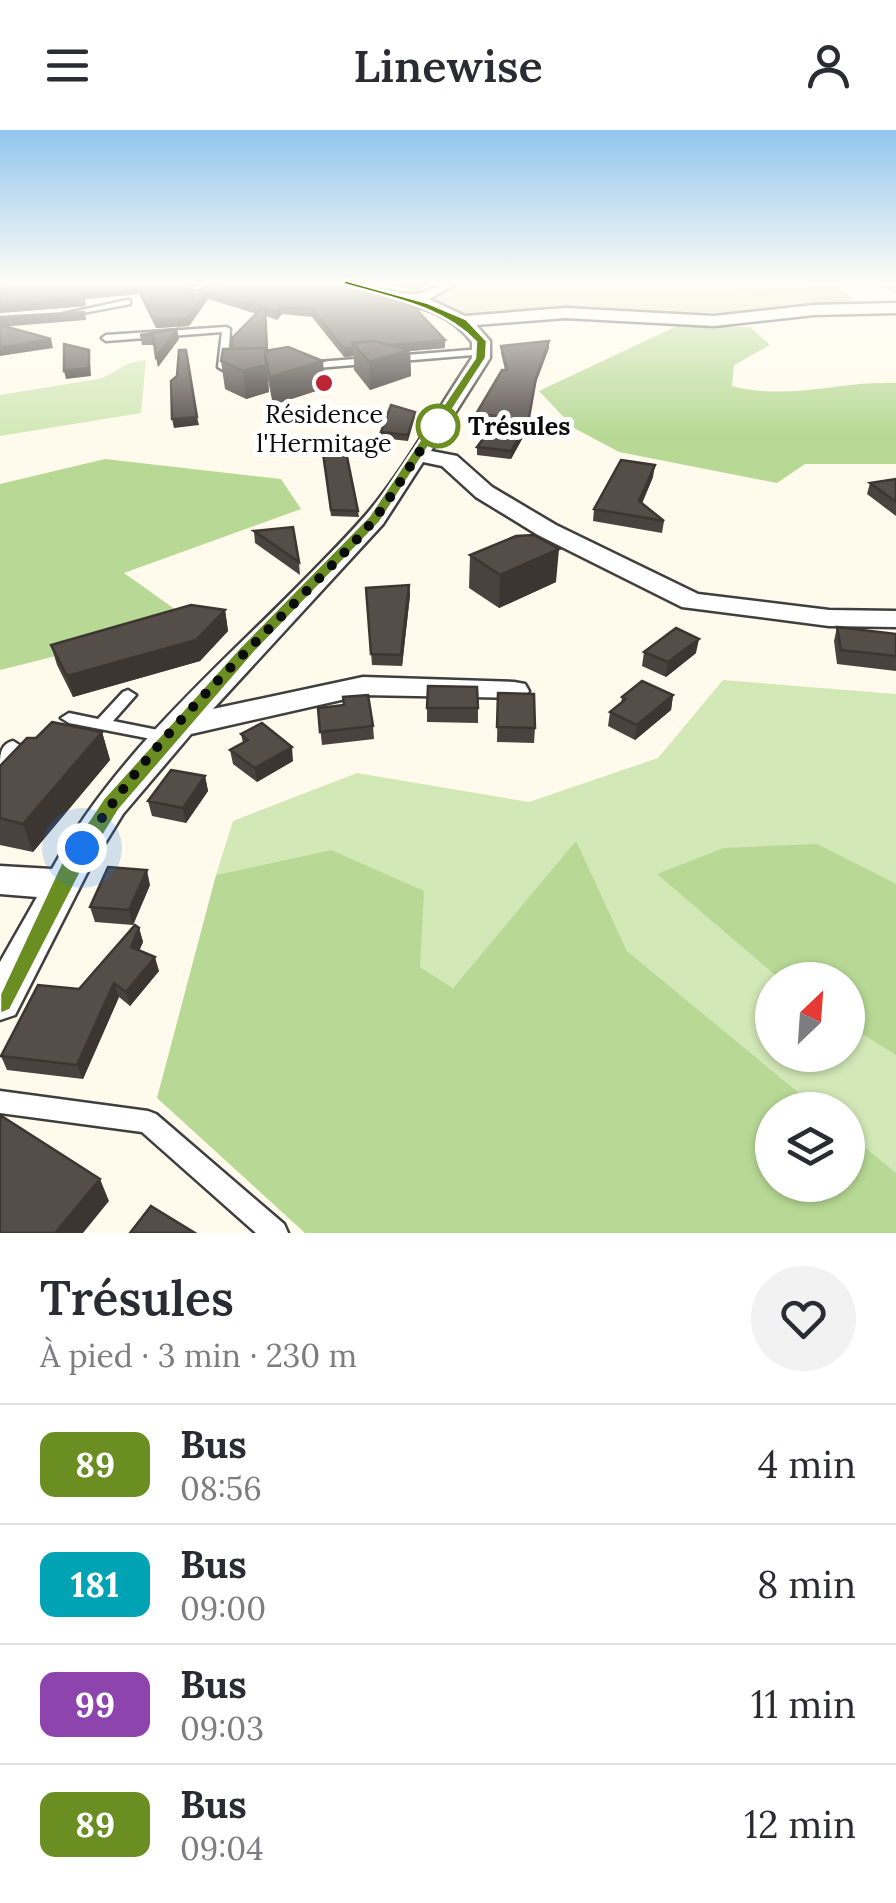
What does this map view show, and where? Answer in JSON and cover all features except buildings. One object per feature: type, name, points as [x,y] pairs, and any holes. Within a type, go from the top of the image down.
[{"type":"street","points":[[0,1002],[62,884],[111,804],[172,732],[362,534],[420,455],[482,352],[475,333]]},
{"type":"street","points":[[420,455],[448,461],[484,492],[547,530],[692,602],[829,618],[896,619]]},
{"type":"street","points":[[172,732],[327,691],[363,686],[514,691]]},
{"type":"street","points":[[0,880],[62,884]]},
{"type":"lane","points":[[106,338],[166,333]]},
{"type":"lane","points":[[226,333],[222,366],[243,368]]},
{"type":"lane","points":[[300,367],[482,352]]},
{"type":"lane","points":[[102,724],[128,695]]},
{"type":"lane","points":[[70,718],[172,732]]},
{"type":"lane","points":[[0,764],[12,746]]},
{"type":"lane","points":[[0,1102],[148,1122],[275,1233]]},
{"type":"green space","points":[[661,333],[757,333],[770,345],[734,365],[732,386],[774,392],[896,383],[896,464],[805,464],[777,483],[619,452],[574,428],[539,391]]},
{"type":"green space","points":[[146,360],[141,413],[0,436],[0,395],[98,379],[130,363]]},
{"type":"green space","points":[[105,459],[281,479],[301,509],[124,573],[193,622],[0,670],[0,484]]},
{"type":"green space","points":[[723,680],[896,694],[896,1173],[865,1147],[865,1092],[798,1092],[774,1072],[865,1072],[865,962],[755,962],[755,1056],[627,951],[576,842],[453,988],[420,967],[331,850],[216,875],[233,821],[357,773],[529,802],[658,758]]},
{"type":"green space","points":[[576,841],[627,951],[755,1056],[755,1072],[774,1072],[798,1092],[755,1092],[755,1202],[865,1202],[865,1147],[896,1173],[896,1233],[305,1233],[157,1098],[216,875],[331,850],[424,891],[420,967],[453,988]]},
{"type":"green space","points":[[817,844],[896,884],[896,1055],[865,1036],[865,962],[760,962],[657,874],[724,848]]},
{"type":"bus line","name":"89","points":[[0,1002],[72,866],[111,804],[247,650],[375,519],[480,358],[481,341],[476,333]]},
{"type":"place","name":"Résidence l'Hermitage","points":[[324,383]]},
{"type":"place","name":"Trésules","points":[[438,426]]},
{"type":"route","points":[[82,848],[126,785],[167,738],[375,519],[438,426]]}]
